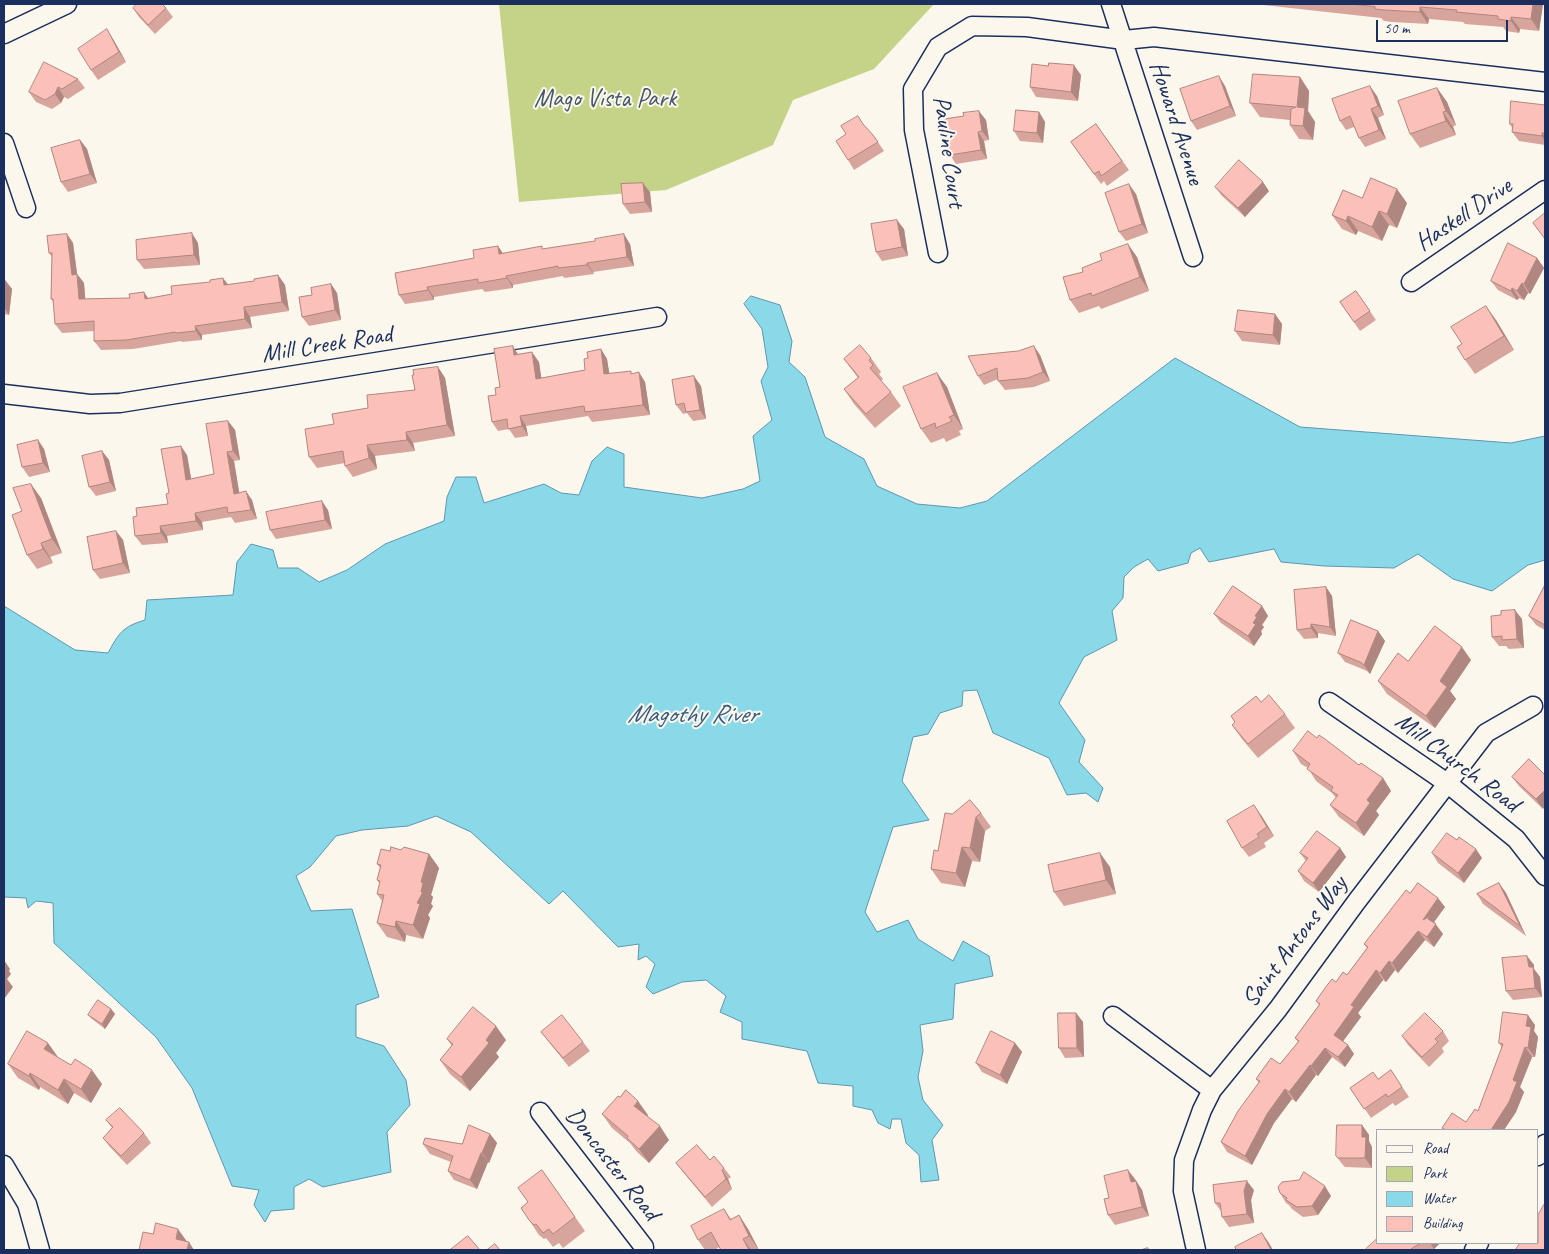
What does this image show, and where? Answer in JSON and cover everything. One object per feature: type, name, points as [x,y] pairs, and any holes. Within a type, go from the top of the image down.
[{"type":"street","points":[[4,34],[67,4]]},
{"type":"street","name":"Howard Avenue","points":[[1111,4],[1193,258]]},
{"type":"street","name":"Pauline Court","points":[[938,253],[914,130],[913,88],[938,46],[972,26],[1027,26],[1124,40],[1154,38],[1545,82]]},
{"type":"street","points":[[4,143],[26,208]]},
{"type":"street","name":"Haskell Drive","points":[[1411,282],[1545,190]]},
{"type":"street","name":"Mill Creek Road","points":[[4,394],[90,404],[120,403],[657,317]]},
{"type":"street","name":"Mill Church Road","points":[[1329,702],[1447,783],[1516,839],[1545,876]]},
{"type":"street","name":"Saint Antons Way","points":[[1196,1250],[1183,1191],[1184,1160],[1202,1110],[1212,1090],[1278,1008],[1357,901],[1486,733],[1533,706]]},
{"type":"street","points":[[1113,1016],[1212,1090]]},
{"type":"street","name":"Doncaster Road","points":[[540,1112],[643,1249]]},
{"type":"street","points":[[4,1165],[28,1204],[40,1250]]},
{"type":"green space","name":"Mago Vista Park","points":[[499,4],[934,4],[874,69],[793,100],[773,145],[666,190],[519,202]]},
{"type":"water","name":"Magothy River","points":[[751,296],[780,305],[792,341],[789,362],[805,377],[825,437],[864,459],[877,486],[917,504],[960,508],[987,501],[1175,358],[1300,427],[1511,443],[1545,436],[1545,560],[1528,565],[1492,591],[1453,579],[1418,554],[1394,568],[1324,566],[1281,562],[1274,549],[1209,562],[1200,548],[1191,553],[1188,563],[1158,571],[1148,559],[1134,567],[1124,577],[1123,598],[1112,611],[1117,640],[1084,657],[1059,703],[1085,740],[1079,762],[1103,788],[1098,802],[1086,793],[1067,795],[1049,758],[993,733],[977,690],[963,691],[962,706],[940,713],[928,734],[913,737],[902,781],[929,820],[893,827],[865,912],[877,932],[908,920],[918,939],[953,961],[963,941],[989,956],[993,976],[955,984],[953,1019],[920,1025],[923,1051],[918,1077],[923,1100],[943,1125],[932,1140],[939,1180],[921,1182],[919,1155],[906,1143],[901,1119],[892,1119],[890,1129],[878,1123],[872,1110],[853,1106],[853,1086],[818,1083],[807,1051],[742,1039],[742,1022],[720,1012],[726,996],[706,980],[682,982],[653,994],[646,987],[655,964],[646,956],[638,960],[639,944],[618,947],[563,891],[549,904],[471,832],[436,816],[408,826],[362,830],[336,836],[310,867],[296,876],[311,911],[352,909],[379,997],[356,1005],[356,1037],[384,1046],[406,1080],[410,1105],[387,1132],[391,1172],[323,1187],[309,1179],[294,1187],[294,1209],[271,1211],[265,1222],[254,1205],[259,1190],[232,1186],[192,1088],[156,1037],[54,943],[53,903],[36,901],[28,908],[26,898],[4,897],[4,606],[75,650],[108,653],[115,640],[126,628],[145,620],[147,600],[233,595],[237,562],[251,544],[273,550],[278,568],[298,568],[319,582],[347,570],[385,544],[444,521],[447,497],[456,477],[476,477],[484,503],[544,484],[561,493],[579,495],[592,461],[607,447],[624,454],[624,487],[702,498],[743,489],[760,481],[753,436],[772,420],[761,381],[768,367],[762,329],[744,304]]},
{"type":"building","points":[[137,4],[162,4],[166,8],[148,25],[133,8]]},
{"type":"building","points":[[1351,4],[1533,4],[1531,19],[1511,17],[1511,21],[1498,19],[1498,16],[1456,12],[1457,10],[1420,7],[1420,12],[1384,10]]},
{"type":"building","points":[[107,29],[119,52],[91,70],[78,49]]},
{"type":"building","points":[[44,62],[78,79],[62,89],[58,87],[55,94],[45,100],[29,92]]},
{"type":"building","points":[[1049,63],[1074,65],[1071,92],[1030,87],[1032,64],[1048,66]]},
{"type":"building","points":[[1253,74],[1300,77],[1297,107],[1305,108],[1303,126],[1290,125],[1291,109],[1296,107],[1250,103]]},
{"type":"building","points":[[1219,76],[1230,106],[1191,121],[1180,89]]},
{"type":"building","points":[[1370,86],[1378,106],[1371,109],[1379,130],[1359,138],[1350,116],[1340,121],[1332,99]]},
{"type":"building","points":[[1437,88],[1446,111],[1443,112],[1446,121],[1410,134],[1398,101]]},
{"type":"building","points":[[1511,101],[1545,105],[1545,133],[1542,133],[1542,136],[1512,132],[1513,124],[1510,124]]},
{"type":"building","points":[[1016,110],[1039,112],[1037,133],[1014,131]]},
{"type":"building","points":[[979,111],[982,131],[978,132],[981,150],[950,155],[944,119],[964,116],[963,113]]},
{"type":"building","points":[[858,116],[878,142],[848,160],[836,141],[846,134],[841,126]]},
{"type":"building","points":[[1096,124],[1122,161],[1101,176],[1099,171],[1094,174],[1071,142]]},
{"type":"building","points":[[80,140],[90,174],[61,182],[51,148]]},
{"type":"building","points":[[1239,160],[1263,182],[1238,208],[1215,187]]},
{"type":"building","points":[[1371,178],[1397,189],[1387,214],[1379,211],[1372,227],[1348,216],[1346,221],[1332,215],[1343,190],[1362,198]]},
{"type":"building","points":[[643,183],[645,202],[623,204],[621,184]]},
{"type":"building","points":[[1129,184],[1142,224],[1119,232],[1105,193]]},
{"type":"building","points":[[1545,213],[1545,239],[1533,223]]},
{"type":"building","points":[[897,220],[902,247],[876,252],[871,224]]},
{"type":"building","points":[[192,233],[194,255],[137,260],[136,240]]},
{"type":"building","points":[[67,234],[72,275],[77,274],[79,299],[130,298],[129,294],[144,292],[145,299],[172,294],[171,286],[210,282],[210,280],[223,278],[224,285],[254,281],[254,279],[278,275],[282,302],[244,307],[245,319],[195,326],[196,331],[175,332],[126,340],[94,341],[94,321],[55,324],[53,299],[51,299],[52,253],[49,253],[47,236]]},
{"type":"building","points":[[624,234],[627,257],[587,263],[587,265],[558,268],[558,266],[478,283],[478,279],[427,287],[428,290],[399,295],[395,273],[474,258],[473,250],[498,246],[499,254],[542,246],[542,249],[595,241],[595,239]]},
{"type":"building","points":[[1508,243],[1537,258],[1524,284],[1522,283],[1517,291],[1512,288],[1511,291],[1491,281]]},
{"type":"building","points":[[1128,244],[1140,277],[1092,296],[1091,293],[1070,300],[1063,277],[1083,272],[1082,268],[1102,260],[1100,254]]},
{"type":"building","points":[[331,284],[335,310],[302,317],[299,297],[312,295],[311,288]]},
{"type":"building","points":[[1356,291],[1370,311],[1354,322],[1340,302]]},
{"type":"building","points":[[1486,306],[1504,336],[1465,360],[1457,347],[1462,344],[1451,327]]},
{"type":"building","points":[[1238,310],[1275,314],[1273,335],[1235,331]]},
{"type":"building","points":[[860,345],[871,358],[869,360],[873,365],[870,368],[891,392],[866,414],[844,389],[859,377],[844,359]]},
{"type":"building","points":[[513,346],[514,355],[532,352],[536,379],[585,370],[584,359],[588,358],[587,352],[601,349],[604,374],[631,371],[631,374],[639,372],[643,405],[585,412],[584,406],[520,416],[522,426],[508,429],[507,419],[492,422],[488,396],[496,395],[495,388],[500,387],[494,349]]},
{"type":"building","points":[[1034,346],[1043,372],[1028,378],[998,381],[997,368],[978,376],[968,356],[1018,351]]},
{"type":"building","points":[[438,367],[447,425],[406,432],[407,440],[367,445],[369,458],[345,466],[343,451],[309,457],[305,429],[334,424],[332,414],[368,408],[367,395],[415,390],[413,370]]},
{"type":"building","points":[[937,373],[954,415],[949,417],[952,421],[936,428],[935,423],[921,429],[903,387]]},
{"type":"building","points":[[694,376],[700,410],[686,412],[684,403],[676,405],[672,380]]},
{"type":"building","points":[[228,421],[233,451],[227,452],[234,494],[246,491],[251,510],[228,513],[227,507],[195,513],[196,521],[160,526],[161,533],[135,536],[133,517],[137,516],[136,508],[168,504],[166,494],[169,493],[161,449],[181,446],[186,480],[214,474],[206,424]]},
{"type":"building","points":[[38,440],[43,463],[22,467],[17,445]]},
{"type":"building","points":[[102,451],[110,482],[89,487],[82,456]]},
{"type":"building","points":[[31,484],[52,539],[41,543],[43,549],[27,555],[12,515],[22,511],[13,488]]},
{"type":"building","points":[[322,501],[325,520],[270,530],[266,512]]},
{"type":"building","points":[[116,531],[123,563],[93,570],[87,537]]},
{"type":"building","points":[[1545,585],[1545,625],[1529,616]]},
{"type":"building","points":[[1233,586],[1262,606],[1255,616],[1257,617],[1253,623],[1256,624],[1248,636],[1214,614]]},
{"type":"building","points":[[1326,587],[1330,627],[1311,624],[1311,628],[1297,630],[1294,590]]},
{"type":"building","points":[[1515,610],[1517,639],[1502,640],[1502,636],[1492,637],[1491,616],[1501,615],[1501,611]]},
{"type":"building","points":[[1351,620],[1378,631],[1364,665],[1338,653]]},
{"type":"building","points":[[1435,626],[1462,647],[1440,681],[1447,687],[1426,716],[1378,681],[1398,653],[1408,661]]},
{"type":"building","points":[[1269,695],[1285,714],[1248,744],[1232,725],[1235,722],[1231,716],[1256,696],[1261,702]]},
{"type":"building","points":[[1308,731],[1317,738],[1319,735],[1359,765],[1361,763],[1383,778],[1367,800],[1370,803],[1356,823],[1330,805],[1338,795],[1331,791],[1333,787],[1307,769],[1310,764],[1293,751]]},
{"type":"building","points":[[1529,759],[1545,775],[1545,790],[1536,799],[1512,777]]},
{"type":"building","points":[[970,800],[981,813],[976,817],[970,848],[962,847],[956,873],[931,869],[934,850],[938,851],[945,813],[952,814]]},
{"type":"building","points":[[1254,805],[1267,827],[1257,834],[1259,837],[1242,848],[1227,821]]},
{"type":"building","points":[[1317,831],[1340,848],[1313,883],[1298,871],[1308,858],[1300,853]]},
{"type":"building","points":[[1447,833],[1457,840],[1459,837],[1476,849],[1458,873],[1432,853]]},
{"type":"building","points":[[391,847],[401,850],[404,847],[429,854],[421,882],[423,883],[421,892],[423,892],[417,903],[420,904],[413,925],[396,921],[395,927],[377,923],[384,895],[377,894],[380,881],[377,880],[381,865],[377,864],[381,849],[390,851]]},
{"type":"building","points":[[1100,853],[1106,880],[1054,892],[1048,865]]},
{"type":"building","points":[[1418,883],[1438,898],[1423,920],[1430,916],[1428,919],[1436,924],[1427,937],[1418,931],[1392,963],[1389,961],[1380,973],[1376,970],[1351,1005],[1354,1007],[1334,1035],[1348,1045],[1338,1057],[1325,1048],[1289,1092],[1285,1089],[1267,1114],[1245,1156],[1221,1142],[1238,1111],[1260,1081],[1256,1079],[1271,1058],[1280,1064],[1299,1041],[1295,1038],[1320,1004],[1316,1001],[1325,988],[1332,979],[1336,982],[1343,972],[1347,975],[1368,947],[1364,944],[1406,890],[1410,893]]},
{"type":"building","points":[[1499,883],[1520,926],[1477,894]]},
{"type":"building","points":[[1527,956],[1529,967],[1533,967],[1535,988],[1506,991],[1502,958]]},
{"type":"building","points":[[98,1000],[111,1009],[102,1024],[88,1015]]},
{"type":"building","points":[[473,1007],[496,1026],[486,1040],[489,1043],[461,1077],[440,1060],[453,1044],[447,1039]]},
{"type":"building","points":[[1503,1012],[1528,1015],[1526,1026],[1531,1027],[1528,1048],[1525,1047],[1513,1080],[1517,1082],[1509,1102],[1492,1129],[1442,1128],[1452,1113],[1466,1122],[1475,1109],[1478,1111],[1503,1044],[1499,1043]]},
{"type":"building","points":[[1058,1013],[1076,1013],[1077,1048],[1059,1048]]},
{"type":"building","points":[[1425,1013],[1443,1031],[1435,1039],[1438,1042],[1422,1057],[1402,1036]]},
{"type":"building","points":[[562,1015],[583,1042],[563,1058],[541,1032]]},
{"type":"building","points":[[27,1031],[48,1043],[44,1049],[71,1065],[75,1059],[92,1070],[81,1089],[64,1079],[58,1090],[30,1073],[29,1076],[8,1064]]},
{"type":"building","points":[[991,1031],[1015,1043],[1000,1075],[976,1063]]},
{"type":"building","points":[[1391,1070],[1402,1087],[1388,1097],[1386,1094],[1364,1109],[1350,1088],[1373,1072],[1378,1079]]},
{"type":"building","points":[[626,1090],[638,1101],[634,1106],[660,1126],[639,1149],[627,1138],[628,1136],[602,1114]]},
{"type":"building","points":[[120,1108],[144,1133],[121,1156],[103,1138],[113,1127],[106,1120]]},
{"type":"building","points":[[469,1125],[490,1134],[470,1180],[448,1171],[453,1156],[423,1144],[425,1138],[462,1144]]},
{"type":"building","points":[[1337,1125],[1362,1125],[1362,1137],[1366,1137],[1365,1158],[1338,1158],[1336,1156]]},
{"type":"building","points":[[697,1145],[710,1160],[714,1156],[724,1168],[722,1170],[726,1179],[705,1197],[676,1163]]},
{"type":"building","points":[[542,1170],[575,1217],[553,1234],[549,1229],[543,1233],[536,1224],[534,1225],[529,1220],[521,1208],[528,1202],[518,1188]]},
{"type":"building","points":[[1128,1170],[1131,1182],[1136,1181],[1142,1207],[1108,1215],[1104,1199],[1109,1198],[1104,1176]]},
{"type":"building","points":[[1304,1172],[1325,1186],[1312,1206],[1297,1207],[1286,1200],[1287,1198],[1280,1193],[1278,1187],[1282,1182],[1299,1180]]},
{"type":"building","points":[[1247,1181],[1244,1191],[1247,1214],[1222,1217],[1220,1203],[1215,1203],[1213,1185]]},
{"type":"building","points":[[1545,1203],[1545,1250],[1515,1250],[1519,1244],[1539,1244],[1539,1213]]},
{"type":"building","points":[[724,1209],[730,1220],[739,1215],[749,1236],[743,1239],[749,1250],[721,1250],[711,1232],[698,1240],[691,1226]]},
{"type":"building","points":[[156,1223],[178,1229],[176,1239],[189,1242],[187,1250],[139,1250],[143,1232],[153,1234]]},
{"type":"building","points":[[1262,1233],[1271,1250],[1236,1250],[1235,1247]]},
{"type":"building","points":[[468,1236],[480,1250],[450,1250]]},
{"type":"building","points":[[1376,1240],[1376,1244],[1419,1244],[1410,1250],[1366,1249]]},
{"type":"building","points":[[495,1244],[500,1250],[487,1250]]}]
